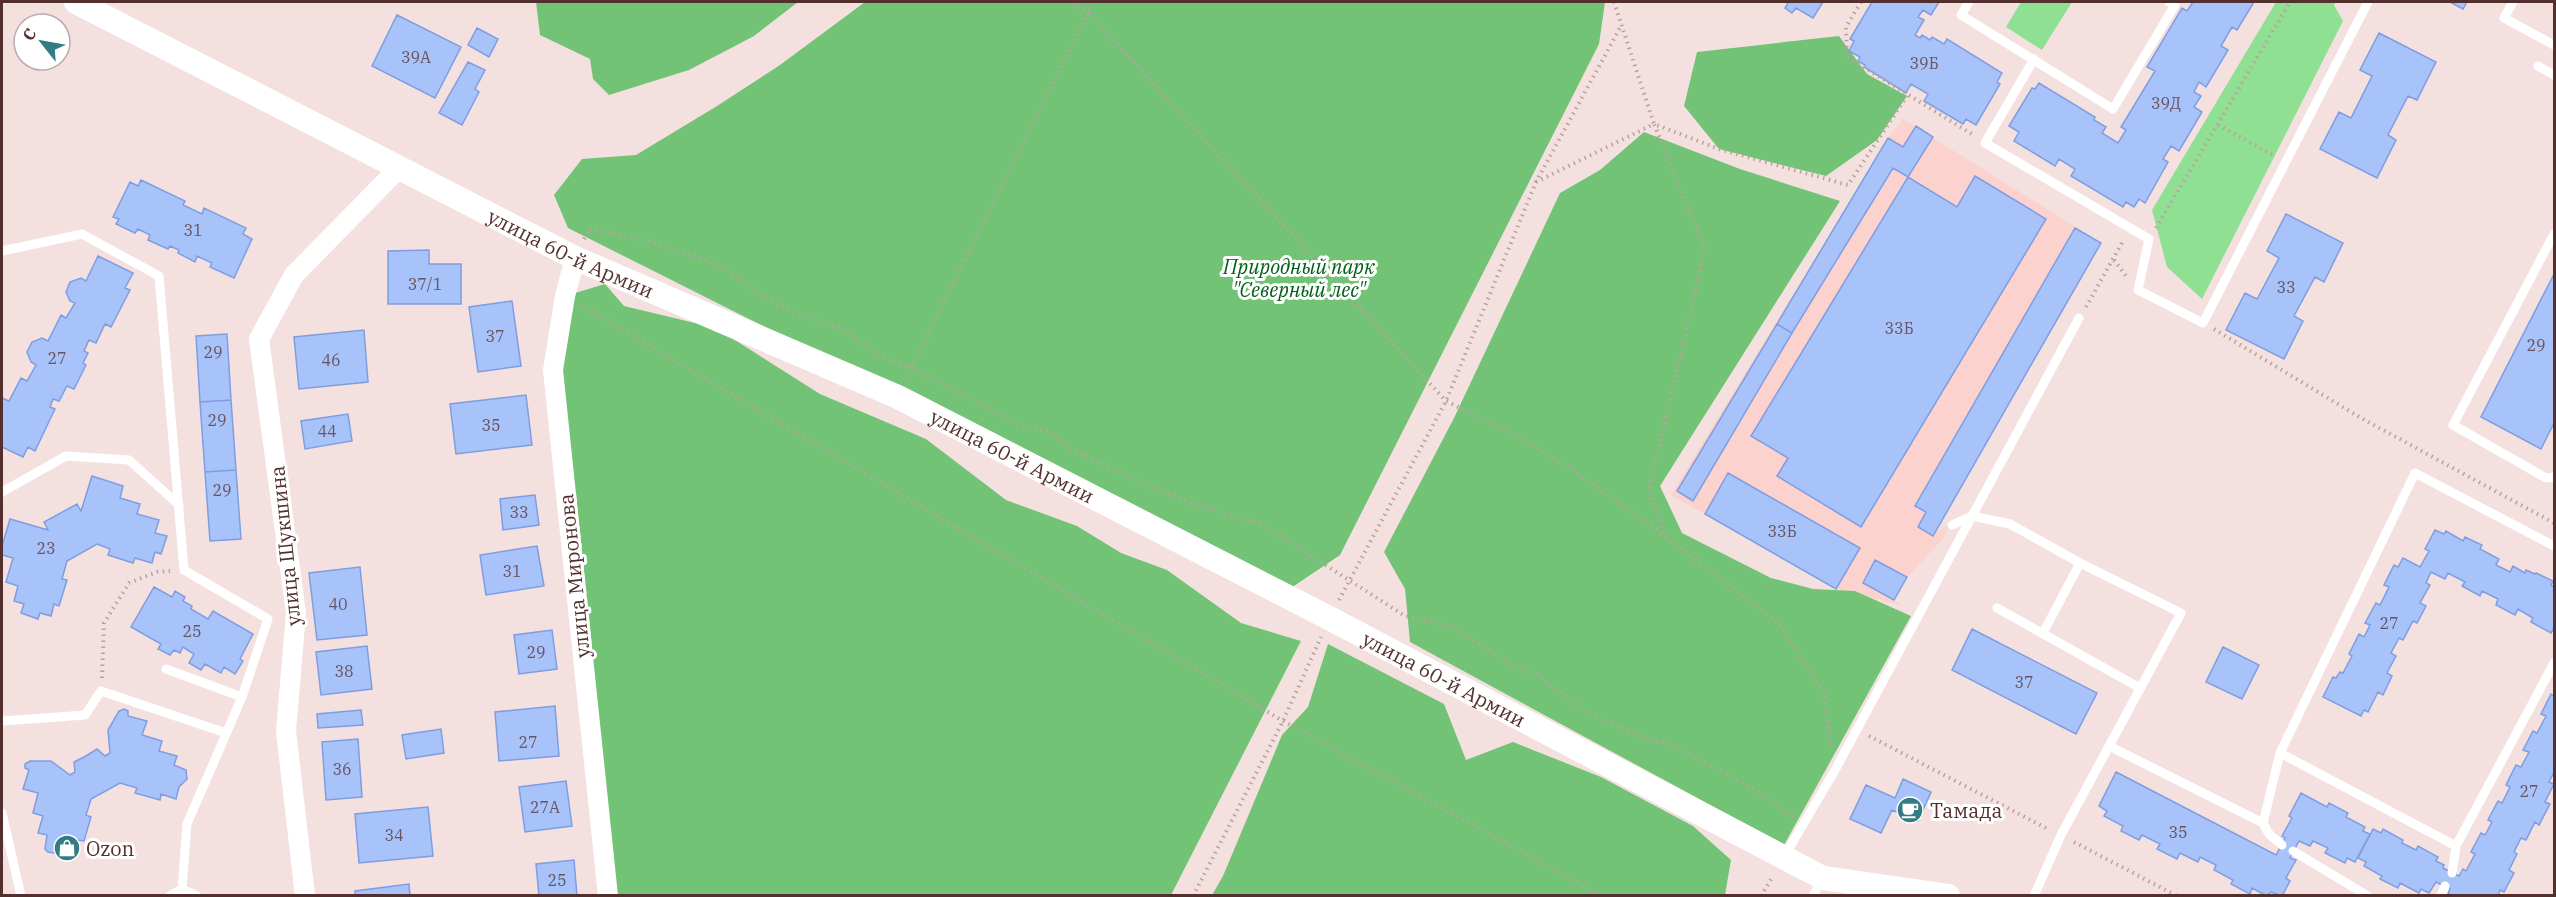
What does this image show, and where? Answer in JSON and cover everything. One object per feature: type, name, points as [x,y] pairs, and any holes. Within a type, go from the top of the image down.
[{"type":"street","name":"улица 60-й Армии","points":[[76,2],[575,258],[898,397],[1329,618],[1783,859],[1818,887],[1948,896]]},
{"type":"street","name":"улица Шукшина","points":[[305,896],[286,731],[296,613],[259,339],[294,275],[399,168]]},
{"type":"street","name":"улица Миронова","points":[[575,258],[565,296],[553,370],[608,896]]},
{"type":"lane","points":[[1970,2],[1961,15],[2112,109],[2175,5],[2169,2]]},
{"type":"lane","points":[[2034,60],[1986,143],[2128,229],[2149,239],[2138,290],[2203,323],[2368,2]]},
{"type":"lane","points":[[2513,2],[2504,18],[2554,45]]},
{"type":"lane","points":[[2538,66],[2554,75]]},
{"type":"lane","points":[[2,251],[82,234],[159,276],[184,570],[268,619],[242,697],[187,824],[182,889]]},
{"type":"lane","points":[[2554,234],[2453,425],[2546,478],[2554,477]]},
{"type":"lane","points":[[1783,859],[1835,770],[2079,318]]},
{"type":"lane","points":[[2,492],[66,456],[129,460],[179,505]]},
{"type":"lane","points":[[2263,823],[2280,753],[2415,472],[2554,546]]},
{"type":"lane","points":[[1952,525],[1972,516],[2010,524],[2080,563],[2181,613],[2061,836],[2034,896]]},
{"type":"lane","points":[[2043,633],[2080,563]]},
{"type":"lane","points":[[1997,608],[2140,688]]},
{"type":"lane","points":[[2451,873],[2456,846],[2554,663]]},
{"type":"lane","points":[[166,669],[242,697]]},
{"type":"lane","points":[[2,721],[85,715],[101,691],[226,733]]},
{"type":"lane","points":[[2109,746],[2263,823],[2269,834],[2282,845]]},
{"type":"lane","points":[[2280,753],[2456,846]]},
{"type":"lane","points":[[2,813],[21,896]]},
{"type":"lane","points":[[2294,851],[2368,896]]},
{"type":"lane","points":[[170,896],[182,889]]},
{"type":"lane","points":[[182,889],[197,896]]},
{"type":"path","points":[[1069,2],[1088,13],[1446,401],[1515,435],[1580,474],[1779,624],[1822,691],[1835,770]]},
{"type":"path","points":[[898,397],[1092,2]]},
{"type":"path","points":[[1614,2],[1654,124],[1705,249],[1649,490],[1666,537]]},
{"type":"path","points":[[1861,2],[1846,27],[1847,57],[1986,143]]},
{"type":"path","points":[[2149,239],[2290,2]]},
{"type":"path","points":[[1193,896],[1283,722],[1329,618],[1446,401],[1536,182],[1621,26]]},
{"type":"path","points":[[1536,182],[1654,124],[1719,149],[1848,185],[1907,96]]},
{"type":"path","points":[[2218,124],[2286,162]]},
{"type":"path","points":[[575,258],[590,229],[652,242],[676,252],[702,258],[724,268],[770,301],[841,329],[881,356],[911,368],[1022,426],[1049,431],[1070,448],[1137,481],[1191,503],[1263,525],[1405,616],[1450,626],[1514,666],[1537,675],[1587,713],[1642,737],[1673,745],[1756,790],[1803,825]]},
{"type":"path","points":[[2079,318],[2114,260],[2128,229]]},
{"type":"path","points":[[565,296],[1283,722],[1602,896]]},
{"type":"path","points":[[2203,323],[2361,418],[2554,523]]},
{"type":"path","points":[[101,691],[104,623],[129,583],[157,572],[184,570]]},
{"type":"path","points":[[1856,729],[2177,896]]},
{"type":"path","points":[[2552,896],[2554,891]]},
{"type":"shaded area","points":[[1903,119],[2101,243],[1934,534],[1950,524],[1943,539],[1907,577],[1894,600],[1904,606],[1836,589],[1671,495],[1888,138]]},
{"type":"green space","points":[[536,2],[798,2],[754,36],[689,70],[609,95],[593,79],[590,59],[540,35]]},
{"type":"green space","name":"Природный парк \"Северный лес\"","points":[[865,2],[1605,2],[1599,44],[1340,555],[1288,590],[568,228],[554,195],[582,159],[636,155],[780,65]]},
{"type":"green space","points":[[2021,2],[2072,2],[2042,50],[2006,27]]},
{"type":"green space","points":[[2276,2],[2336,2],[2334,5],[2343,21],[2202,299],[2167,267],[2152,210]]},
{"type":"green space","points":[[1839,36],[1867,74],[1907,96],[1877,140],[1826,176],[1719,149],[1684,106],[1697,52]]},
{"type":"green space","points":[[1644,132],[1740,169],[1840,201],[1660,486],[1682,533],[1771,578],[1813,589],[1855,591],[1911,616],[1784,845],[1410,642],[1405,589],[1384,552],[1454,418],[1560,193],[1600,170]]},
{"type":"green space","points":[[605,284],[624,306],[716,328],[820,394],[926,439],[1006,500],[1077,526],[1121,553],[1167,570],[1241,623],[1301,641],[1171,895],[608,895],[553,370],[565,296]]},
{"type":"green space","points":[[1328,644],[1444,704],[1466,760],[1513,742],[1601,777],[1693,826],[1731,860],[1725,895],[1212,895],[1223,876],[1282,735],[1308,707]]},
{"type":"building","points":[[1785,2],[1823,2],[1813,18],[1796,8],[1792,13],[1785,8],[1788,3]]},
{"type":"building","points":[[1872,2],[1939,2],[1931,15],[1923,10],[1918,17],[1924,20],[1915,35],[1920,38],[1922,35],[1930,40],[1932,37],[1944,44],[1947,39],[2002,73],[1997,82],[2000,84],[1976,125],[1966,119],[1963,124],[1924,101],[1928,94],[1911,84],[1906,93],[1864,67],[1865,65],[1858,61],[1860,57],[1849,51],[1854,41],[1850,39]]},
{"type":"building","points":[[2193,2],[2254,2],[2237,30],[2232,27],[2221,46],[2228,50],[2206,87],[2199,82],[2194,92],[2201,96],[2194,107],[2202,112],[2179,151],[2171,146],[2163,159],[2168,162],[2145,203],[2139,199],[2134,207],[2126,202],[2123,207],[2071,176],[2075,169],[2059,159],[2055,166],[2014,141],[2019,132],[2009,126],[2032,88],[2035,89],[2039,83],[2095,117],[2094,120],[2106,127],[2102,133],[2118,143],[2126,130],[2121,127],[2155,71],[2147,67],[2182,8],[2187,11]]},
{"type":"building","points":[[2450,2],[2467,2],[2463,9]]},
{"type":"building","points":[[397,15],[461,47],[435,98],[372,66]]},
{"type":"building","points":[[477,28],[498,39],[489,57],[468,45]]},
{"type":"building","points":[[2379,33],[2436,62],[2417,100],[2408,96],[2388,135],[2396,140],[2377,178],[2320,149],[2339,112],[2351,118],[2372,76],[2360,70]]},
{"type":"building","points":[[468,62],[485,70],[475,89],[479,92],[462,125],[439,113]]},
{"type":"building","points":[[1916,126],[1933,137],[1908,177],[1893,168],[1792,333],[1777,324],[1888,138],[1903,147]]},
{"type":"building","points":[[1975,176],[2046,219],[1861,527],[1777,476],[1788,458],[1751,436],[1908,177],[1957,207]]},
{"type":"building","points":[[141,180],[185,201],[183,205],[202,214],[204,208],[246,228],[243,234],[252,239],[234,278],[210,267],[212,263],[197,256],[195,262],[178,253],[179,250],[170,246],[168,249],[148,240],[150,235],[138,229],[135,233],[116,224],[119,219],[113,217],[130,182],[138,186]]},
{"type":"building","points":[[2286,214],[2343,243],[2324,282],[2315,277],[2294,316],[2303,321],[2284,359],[2226,330],[2245,293],[2257,299],[2279,258],[2267,251]]},
{"type":"building","points":[[2075,228],[2101,243],[1933,536],[1918,527],[1926,512],[1915,506]]},
{"type":"building","points":[[429,250],[429,264],[461,264],[461,304],[388,304],[388,251]]},
{"type":"building","points":[[98,256],[133,273],[125,288],[130,290],[111,327],[105,324],[96,343],[89,340],[84,351],[88,353],[83,363],[86,365],[74,389],[67,386],[59,401],[53,399],[50,407],[55,409],[35,451],[28,447],[23,457],[2,447],[2,398],[9,401],[21,378],[27,381],[36,365],[31,362],[27,352],[32,342],[42,338],[48,341],[61,315],[66,318],[75,303],[70,301],[66,292],[70,282],[81,278],[86,281]]},
{"type":"building","points":[[2554,274],[2554,423],[2541,449],[2481,417]]},
{"type":"building","points":[[512,301],[521,366],[478,372],[469,307]]},
{"type":"building","points":[[1777,324],[1792,333],[1693,501],[1677,491]]},
{"type":"building","points":[[364,330],[368,382],[299,389],[294,337]]},
{"type":"building","points":[[227,334],[231,400],[200,402],[196,336]]},
{"type":"building","points":[[526,395],[532,445],[456,454],[450,404]]},
{"type":"building","points":[[231,400],[236,470],[205,472],[200,402]]},
{"type":"building","points":[[348,414],[352,441],[305,449],[301,421]]},
{"type":"building","points":[[236,470],[241,539],[210,541],[205,472]]},
{"type":"building","points":[[1728,473],[1860,548],[1836,589],[1705,514]]},
{"type":"building","points":[[92,476],[123,486],[120,498],[140,504],[137,514],[159,520],[155,533],[167,536],[161,554],[155,552],[152,563],[135,558],[133,563],[108,555],[110,549],[97,544],[67,561],[62,579],[67,580],[59,606],[54,604],[51,616],[40,613],[38,619],[21,613],[24,604],[14,601],[18,586],[6,582],[13,558],[2,555],[2,546],[10,519],[48,530],[44,522],[77,504],[81,511]]},
{"type":"building","points":[[535,495],[539,525],[503,530],[500,499]]},
{"type":"building","points":[[2435,530],[2444,534],[2446,531],[2463,541],[2465,537],[2482,545],[2480,549],[2499,559],[2496,565],[2510,572],[2513,566],[2525,573],[2526,570],[2553,581],[2551,585],[2554,587],[2554,628],[2551,633],[2531,622],[2533,618],[2518,609],[2515,615],[2496,605],[2498,599],[2482,591],[2480,596],[2462,586],[2465,582],[2448,573],[2445,579],[2431,572],[2426,583],[2430,585],[2420,603],[2426,606],[2417,623],[2413,621],[2403,640],[2399,638],[2391,653],[2396,656],[2387,673],[2392,676],[2383,695],[2378,692],[2368,712],[2364,710],[2361,716],[2323,697],[2333,677],[2336,678],[2340,672],[2343,673],[2352,656],[2349,654],[2359,634],[2364,637],[2370,625],[2365,623],[2376,603],[2380,605],[2389,587],[2384,585],[2394,565],[2398,567],[2403,558],[2420,567],[2429,551],[2425,549]]},
{"type":"building","points":[[537,546],[544,586],[486,595],[480,555]]},
{"type":"building","points":[[1875,560],[1907,577],[1894,600],[1863,583]]},
{"type":"building","points":[[360,567],[367,635],[317,640],[309,573]]},
{"type":"building","points":[[154,587],[172,597],[175,591],[185,597],[183,601],[192,606],[191,609],[208,619],[213,611],[253,634],[240,659],[243,661],[235,674],[224,667],[221,673],[205,664],[201,670],[189,663],[194,654],[183,647],[180,653],[174,650],[170,655],[158,649],[161,644],[131,627]]},
{"type":"building","points":[[1972,629],[2097,693],[2076,734],[1952,670]]},
{"type":"building","points":[[552,630],[557,669],[519,674],[514,635]]},
{"type":"building","points":[[367,646],[372,689],[321,695],[316,652]]},
{"type":"building","points":[[2223,647],[2259,665],[2242,699],[2206,682]]},
{"type":"building","points":[[2551,694],[2554,696],[2554,772],[2549,782],[2554,784],[2545,802],[2550,804],[2539,825],[2535,822],[2526,840],[2521,838],[2514,852],[2517,854],[2509,870],[2514,873],[2504,892],[2500,890],[2498,896],[2453,896],[2448,893],[2450,889],[2436,882],[2429,893],[2421,889],[2419,893],[2400,883],[2398,888],[2380,879],[2382,876],[2364,866],[2366,862],[2358,858],[2373,829],[2381,833],[2383,829],[2403,840],[2402,843],[2416,850],[2418,846],[2438,857],[2436,861],[2444,865],[2443,868],[2459,876],[2463,869],[2466,871],[2475,854],[2471,852],[2481,833],[2485,835],[2492,822],[2488,820],[2498,801],[2502,803],[2510,787],[2506,785],[2516,765],[2521,767],[2529,752],[2523,750],[2533,731],[2537,733],[2546,716],[2541,714]]},
{"type":"building","points":[[555,706],[559,756],[499,761],[495,712]]},
{"type":"building","points":[[124,709],[128,711],[128,716],[147,721],[142,735],[162,741],[159,751],[177,756],[174,765],[186,770],[187,779],[179,787],[176,799],[161,794],[160,800],[135,793],[137,788],[120,783],[91,799],[86,815],[91,817],[84,841],[78,840],[75,854],[63,851],[60,854],[48,852],[45,849],[47,835],[38,833],[43,816],[33,813],[38,793],[23,789],[29,770],[25,768],[25,764],[30,761],[51,761],[70,775],[75,772],[74,762],[97,749],[105,756],[110,753],[108,730],[119,711]]},
{"type":"building","points":[[361,710],[363,725],[318,728],[317,714]]},
{"type":"building","points":[[441,729],[444,753],[406,759],[402,735]]},
{"type":"building","points":[[358,739],[362,797],[326,800],[322,742]]},
{"type":"building","points":[[2116,772],[2276,855],[2285,838],[2282,836],[2292,818],[2289,816],[2301,793],[2327,807],[2329,803],[2348,813],[2346,817],[2365,827],[2363,831],[2370,834],[2355,862],[2347,858],[2345,863],[2325,853],[2328,848],[2313,841],[2310,846],[2299,841],[2290,858],[2296,860],[2286,878],[2290,881],[2282,896],[2271,892],[2267,896],[2252,888],[2250,894],[2231,884],[2233,880],[2214,870],[2216,865],[2200,857],[2198,862],[2180,853],[2177,859],[2157,849],[2160,844],[2142,835],[2139,840],[2121,831],[2123,826],[2104,816],[2107,811],[2099,806]]},
{"type":"building","points":[[1903,779],[1931,792],[1918,821],[1892,810],[1881,833],[1850,819],[1866,785],[1895,798]]},
{"type":"building","points":[[566,781],[572,826],[525,832],[519,787]]},
{"type":"building","points":[[428,807],[433,856],[359,863],[355,814]]},
{"type":"building","points":[[574,860],[577,896],[539,896],[536,864]]},
{"type":"building","points":[[409,884],[410,896],[355,896],[355,891]]},
{"type":"place","name":"Тамада","points":[[1910,810]]},
{"type":"place","name":"Ozon","points":[[67,848]]}]
